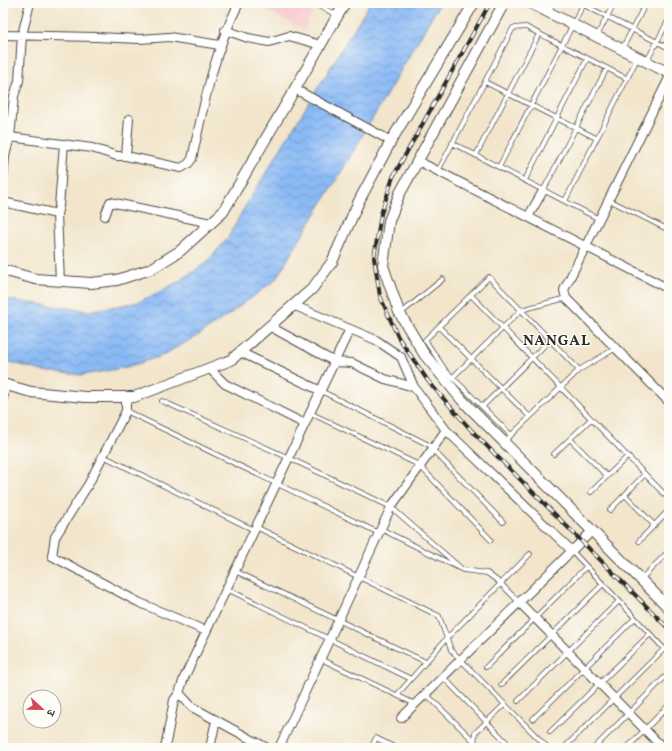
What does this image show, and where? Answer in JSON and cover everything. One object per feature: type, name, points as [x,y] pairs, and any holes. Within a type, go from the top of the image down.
[{"type":"street","points":[[3,179],[10,137],[14,96],[19,81],[22,35],[30,3]]},
{"type":"street","points":[[10,137],[92,148],[117,156],[126,156],[181,168],[188,164],[192,159],[210,76],[225,30],[239,3]]},
{"type":"street","points":[[3,270],[35,279],[91,283],[117,280],[151,269],[180,251],[223,212],[345,3]]},
{"type":"street","points":[[3,398],[5,385],[31,392],[85,397],[134,397],[210,369],[230,360],[240,352],[312,289],[332,262],[359,201],[391,141],[474,3]]},
{"type":"street","points":[[504,3],[399,195],[389,221],[383,266],[400,314],[424,354],[462,400],[507,439],[592,531],[669,608]]},
{"type":"street","points":[[530,3],[550,8],[573,24],[669,72]]},
{"type":"street","points":[[225,30],[248,38],[269,42],[289,36],[321,45]]},
{"type":"street","points":[[3,36],[22,35],[140,39],[169,38],[220,45]]},
{"type":"street","points":[[669,78],[564,290],[566,298],[669,402]]},
{"type":"street","points":[[295,89],[391,141]]},
{"type":"street","points":[[126,156],[129,119]]},
{"type":"street","points":[[60,281],[57,214],[64,144]]},
{"type":"street","points":[[418,160],[669,289]]},
{"type":"street","points":[[528,217],[543,191]]},
{"type":"street","points":[[3,202],[57,214]]},
{"type":"street","points":[[105,216],[110,202],[210,224]]},
{"type":"street","points":[[293,305],[376,340],[401,357],[414,387],[446,430],[572,551]]},
{"type":"street","points":[[269,326],[335,362],[352,363],[385,379],[414,387]]},
{"type":"street","points":[[165,748],[174,700],[179,693],[184,678],[206,631],[350,329]]},
{"type":"street","points":[[240,352],[321,391]]},
{"type":"street","points":[[210,369],[225,384],[305,424]]},
{"type":"street","points":[[126,397],[126,411],[88,485],[55,538],[52,556],[138,602],[206,631]]},
{"type":"street","points":[[279,748],[391,507],[419,465],[446,430]]},
{"type":"street","points":[[401,718],[592,531]]},
{"type":"street","points":[[519,602],[629,713],[660,747]]},
{"type":"street","points":[[179,693],[192,706],[268,748]]},
{"type":"street","points":[[210,748],[216,720]]},
{"type":"lane","points":[[313,3],[338,16]]},
{"type":"lane","points":[[597,36],[614,3]]},
{"type":"lane","points":[[622,49],[646,3]]},
{"type":"lane","points":[[499,167],[562,46],[582,4],[669,48]]},
{"type":"lane","points":[[647,62],[669,19]]},
{"type":"lane","points":[[438,171],[513,28],[526,27],[626,78]]},
{"type":"lane","points":[[476,155],[539,34]]},
{"type":"lane","points":[[564,201],[638,57]]},
{"type":"lane","points":[[525,180],[587,59]]},
{"type":"lane","points":[[543,191],[607,68]]},
{"type":"lane","points":[[485,82],[596,138]]},
{"type":"lane","points":[[452,143],[599,219]]},
{"type":"lane","points":[[609,200],[669,230]]},
{"type":"lane","points":[[579,370],[489,277],[425,340],[446,371],[482,407],[507,439],[579,370],[616,348]]},
{"type":"lane","points":[[400,314],[442,279]]},
{"type":"lane","points":[[471,295],[669,499]]},
{"type":"lane","points":[[452,378],[521,310],[566,298]]},
{"type":"lane","points":[[439,327],[530,416]]},
{"type":"lane","points":[[482,407],[550,340]]},
{"type":"lane","points":[[321,391],[432,448],[503,522]]},
{"type":"lane","points":[[162,401],[289,458],[391,507],[463,570]]},
{"type":"lane","points":[[126,411],[277,484],[463,570],[487,573],[501,584],[519,602]]},
{"type":"lane","points":[[310,413],[419,465],[491,540]]},
{"type":"lane","points":[[554,454],[591,419]]},
{"type":"lane","points":[[570,439],[607,476]]},
{"type":"lane","points":[[103,456],[439,616],[451,650],[548,748]]},
{"type":"lane","points":[[591,492],[628,456]]},
{"type":"lane","points":[[610,510],[645,474]]},
{"type":"lane","points":[[625,495],[654,525]]},
{"type":"lane","points":[[639,540],[669,510]]},
{"type":"lane","points":[[572,551],[669,654]]},
{"type":"lane","points":[[640,580],[669,551]]},
{"type":"lane","points":[[397,695],[446,639],[530,554]]},
{"type":"lane","points":[[486,667],[586,566]]},
{"type":"lane","points":[[235,571],[426,662]]},
{"type":"lane","points":[[501,685],[603,584]]},
{"type":"lane","points":[[227,589],[411,679]]},
{"type":"lane","points":[[518,701],[619,601]]},
{"type":"lane","points":[[533,719],[635,618]]},
{"type":"lane","points":[[550,732],[650,634]]},
{"type":"lane","points":[[565,747],[664,649]]},
{"type":"lane","points":[[321,659],[415,704]]},
{"type":"lane","points":[[594,748],[669,673]]},
{"type":"lane","points":[[442,677],[512,748]]},
{"type":"lane","points":[[426,693],[474,741]]},
{"type":"lane","points":[[474,748],[475,733],[505,704]]},
{"type":"lane","points":[[626,748],[669,705]]},
{"type":"lane","points":[[371,748],[376,738],[396,748]]},
{"type":"shaded area","points":[[252,3],[317,3],[304,30]]},
{"type":"water","points":[[370,3],[440,3],[340,174],[275,280],[196,337],[159,357],[123,368],[82,375],[42,371],[3,360],[3,299],[89,311],[139,302],[178,282],[206,263],[228,238],[243,210]]},
{"type":"railway","points":[[490,3],[393,177],[381,214],[374,258],[380,296],[398,337],[428,381],[472,431],[669,629]]},
{"type":"district","name":"NANGAL","points":[[557,340]]}]
